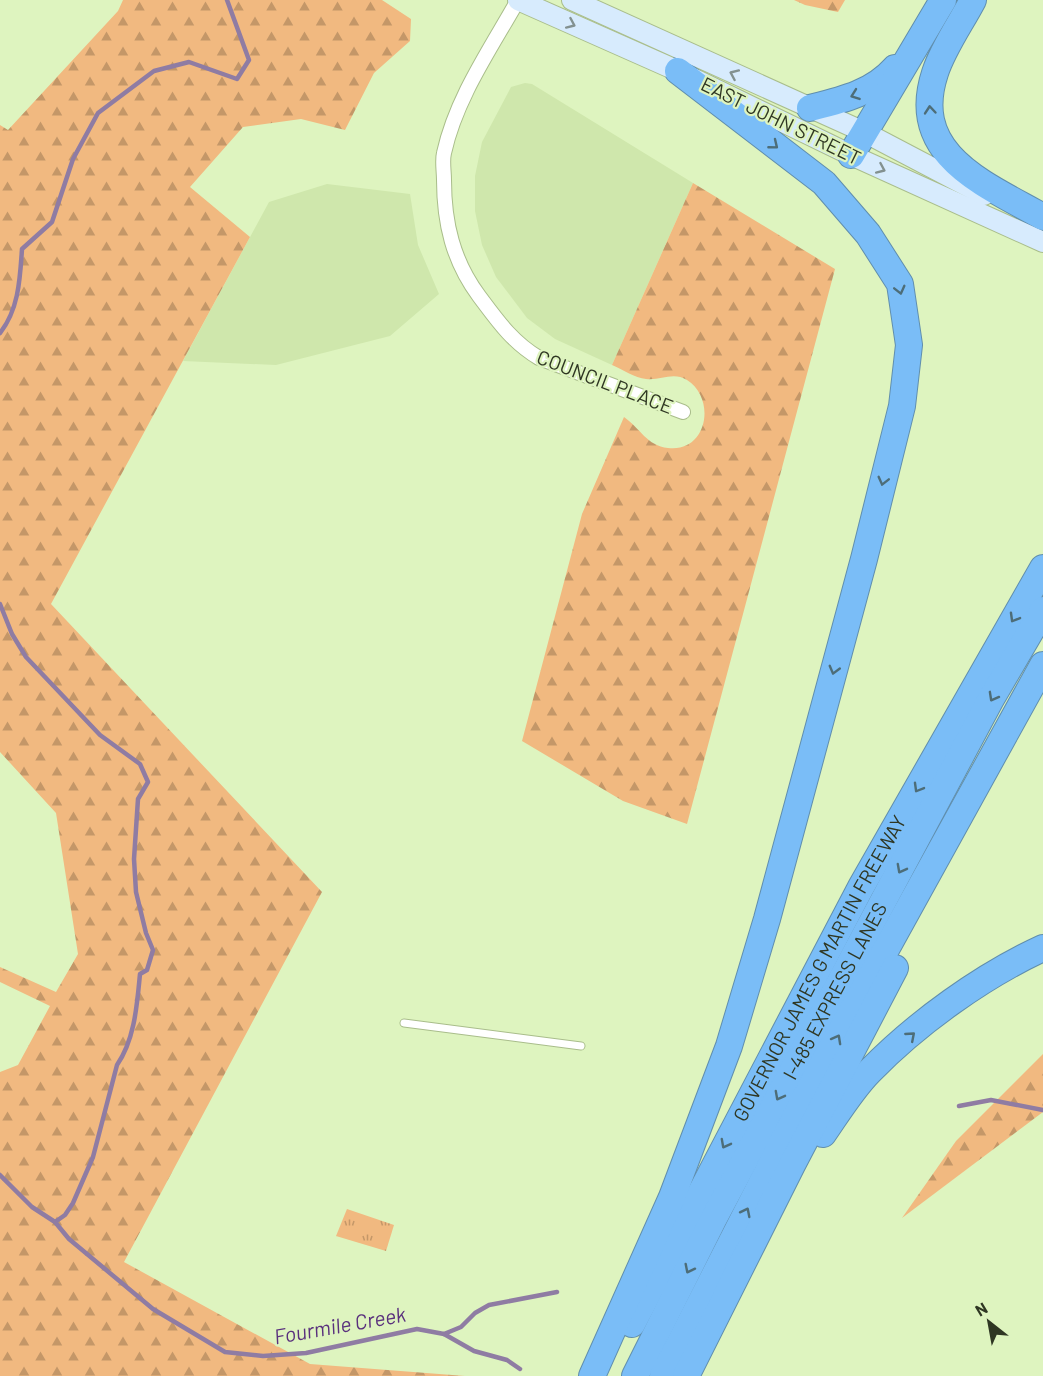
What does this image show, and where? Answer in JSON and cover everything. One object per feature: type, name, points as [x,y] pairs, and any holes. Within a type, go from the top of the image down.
[{"type":"highway","points":[[851,155],[943,0]]},
{"type":"highway","points":[[973,0],[935,72],[927,107],[933,133],[944,151],[974,178],[1043,217]]},
{"type":"highway","points":[[810,108],[865,92],[885,80],[916,46]]},
{"type":"highway","points":[[592,1376],[672,1197],[729,1046],[770,908],[864,559],[902,406],[909,345],[900,284],[868,234],[824,183],[678,71]]},
{"type":"highway","name":"GOVERNOR JAMES G MARTIN FREEWAY","points":[[606,1376],[861,887],[1043,567]]},
{"type":"highway","name":"I-485 EXPRESS LANES","points":[[635,1376],[713,1220],[991,699],[1043,610]]},
{"type":"highway","name":"I-485 EXPRESS LANES","points":[[663,1376],[821,1067],[1043,665]]},
{"type":"highway","points":[[686,1376],[930,900],[1043,700]]},
{"type":"highway","points":[[759,1230],[829,1126],[869,1072],[944,1008],[1012,962],[1043,948]]},
{"type":"main road","name":"EAST JOHN STREET","points":[[518,0],[678,71],[851,155],[1043,242]]},
{"type":"main road","name":"EAST JOHN STREET","points":[[572,0],[864,132],[1043,226]]},
{"type":"street","name":"COUNCIL PLACE","points":[[518,0],[459,109],[444,155],[445,220],[459,262],[468,281],[502,328],[521,347],[539,358],[683,412]]},
{"type":"lane","points":[[404,1023],[581,1046]]},
{"type":"shaded area","points":[[525,83],[532,84],[693,183],[612,365],[555,339],[527,318],[496,277],[482,245],[475,211],[475,176],[482,142],[511,87]]},
{"type":"shaded area","points":[[327,184],[410,194],[418,245],[439,294],[390,336],[276,365],[183,361],[269,202]]},
{"type":"green space","points":[[123,0],[382,0],[411,19],[410,41],[374,73],[345,130],[301,119],[243,127],[190,187],[250,237],[51,604],[322,892],[124,1262],[310,1364],[465,1376],[0,1376],[0,1072],[18,1065],[50,1006],[0,982],[0,967],[56,992],[78,954],[56,813],[0,752],[0,125],[8,130],[118,11]]},
{"type":"green space","points":[[794,0],[845,0],[838,12],[805,5]]},
{"type":"green space","points":[[693,183],[835,269],[687,824],[623,801],[522,741],[582,514],[624,417],[649,440],[668,448],[681,447],[692,442],[699,434],[703,423],[702,399],[687,380],[677,376],[642,378],[612,365]]},
{"type":"green space","points":[[1043,1054],[1043,1112],[902,1218],[956,1141]]},
{"type":"green space","points":[[347,1209],[394,1225],[386,1251],[336,1236]]},
{"type":"waterway","points":[[0,333],[15,304],[22,249],[52,222],[73,159],[98,113],[154,71],[189,62],[237,79],[249,60],[227,0]]},
{"type":"waterway","points":[[0,604],[12,634],[26,657],[100,735],[140,764],[148,782],[138,799],[134,859],[136,892],[146,933],[153,950],[147,970],[140,974],[131,1033],[117,1065],[93,1157],[73,1203],[65,1215],[55,1222]]},
{"type":"waterway","name":"Fourmile Creek","points":[[959,1106],[991,1100],[1043,1110]]},
{"type":"waterway","name":"Fourmile Creek","points":[[0,1175],[32,1207],[55,1222],[69,1239],[153,1309],[225,1352],[263,1356],[306,1353],[417,1329],[444,1334],[461,1327],[475,1313],[489,1305],[557,1292]]},
{"type":"waterway","points":[[444,1334],[474,1351],[507,1360],[520,1369]]}]
